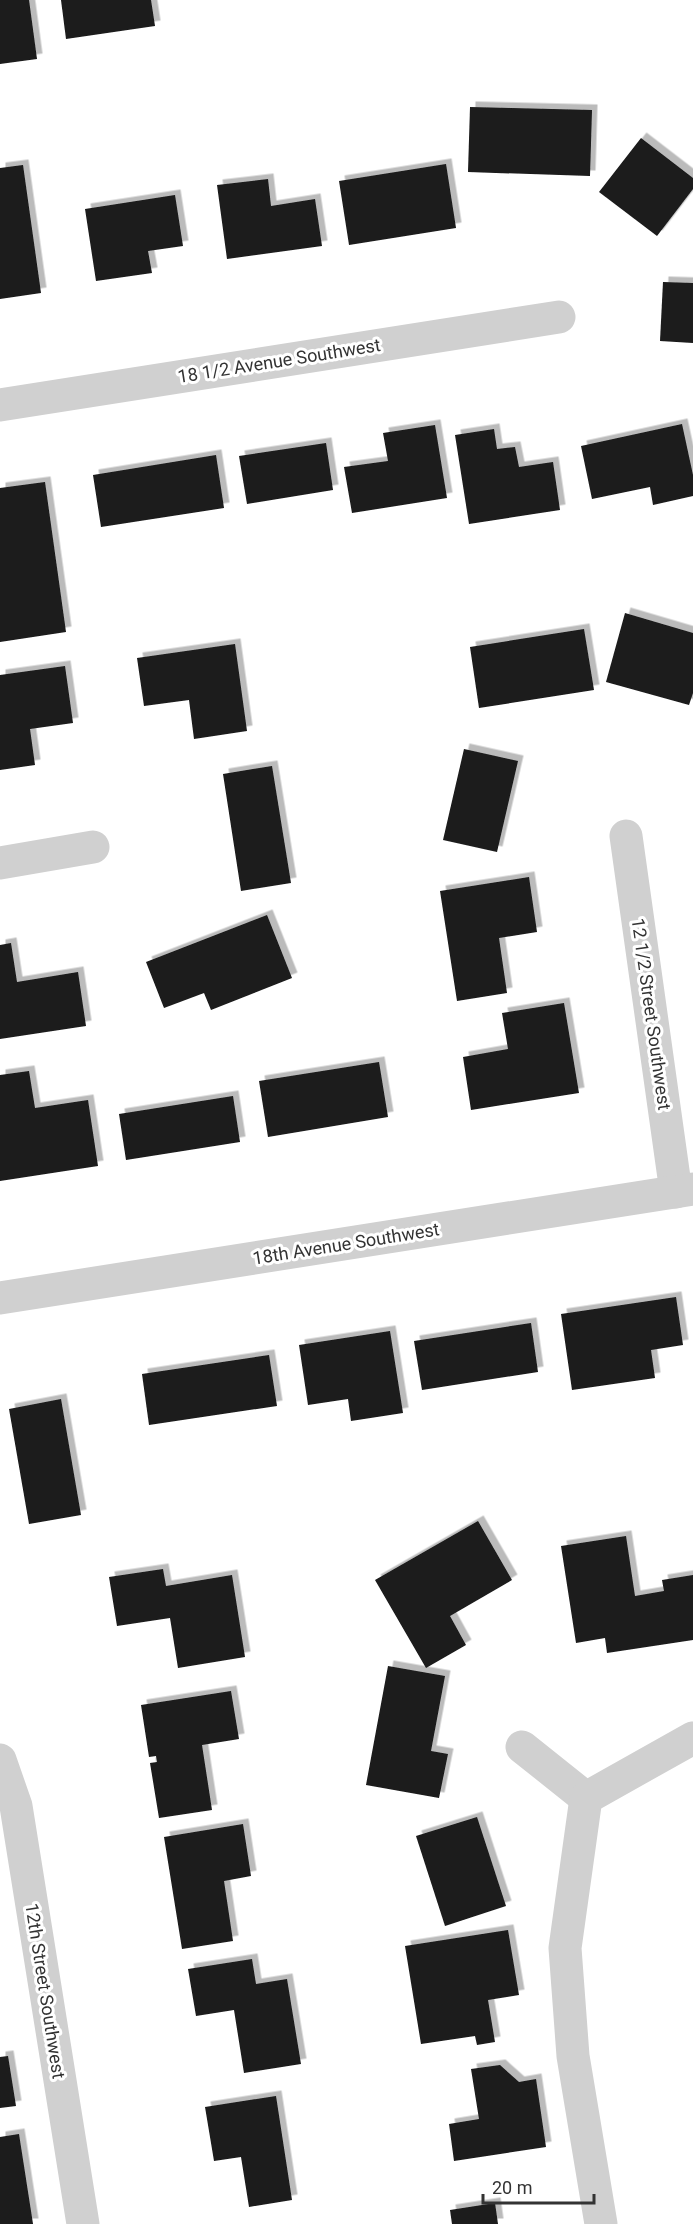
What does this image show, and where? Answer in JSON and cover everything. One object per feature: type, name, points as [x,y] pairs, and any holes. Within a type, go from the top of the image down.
[{"type":"street","name":"18 1/2 Avenue Southwest","points":[[0,405],[559,317]]},
{"type":"street","name":"12 1/2 Street Southwest","points":[[626,836],[685,1190]]},
{"type":"street","points":[[0,863],[93,847]]},
{"type":"street","name":"18th Avenue Southwest","points":[[0,1298],[685,1190]]},
{"type":"street","points":[[586,1798],[693,1738]]},
{"type":"street","points":[[522,1747],[586,1798]]},
{"type":"street","name":"12th Street Southwest","points":[[0,1760],[16,1806],[83,2224]]},
{"type":"street","points":[[586,1798],[565,1948],[573,2056],[601,2224]]},
{"type":"building","points":[[0,0],[29,0],[37,59],[0,64]]},
{"type":"building","points":[[61,0],[151,0],[155,26],[66,39]]},
{"type":"building","points":[[470,107],[592,110],[590,176],[468,172]]},
{"type":"building","points":[[641,138],[693,178],[693,189],[657,236],[599,192]]},
{"type":"building","points":[[446,164],[456,228],[349,245],[339,181]]},
{"type":"building","points":[[23,165],[41,293],[0,299],[0,168]]},
{"type":"building","points":[[268,179],[271,206],[315,199],[322,246],[227,259],[217,185]]},
{"type":"building","points":[[175,195],[183,246],[148,251],[152,273],[96,281],[85,209]]},
{"type":"building","points":[[663,282],[693,283],[693,343],[660,341]]},
{"type":"building","points":[[682,424],[693,475],[693,496],[653,505],[650,487],[592,499],[581,446]]},
{"type":"building","points":[[435,425],[447,498],[352,513],[344,467],[388,461],[383,433]]},
{"type":"building","points":[[494,429],[497,449],[515,447],[519,467],[553,462],[560,510],[469,524],[455,435]]},
{"type":"building","points":[[326,443],[333,490],[247,504],[239,456]]},
{"type":"building","points":[[216,455],[224,508],[101,527],[93,475]]},
{"type":"building","points":[[45,482],[66,632],[0,642],[0,488]]},
{"type":"building","points":[[625,613],[693,633],[693,693],[689,705],[606,682]]},
{"type":"building","points":[[584,629],[594,690],[479,708],[470,647]]},
{"type":"building","points":[[235,644],[247,731],[194,739],[189,700],[144,706],[137,658]]},
{"type":"building","points":[[65,666],[73,723],[30,729],[35,765],[0,770],[0,675]]},
{"type":"building","points":[[464,749],[518,761],[497,852],[443,840]]},
{"type":"building","points":[[272,766],[291,883],[241,891],[223,774]]},
{"type":"building","points":[[529,877],[537,932],[499,938],[507,993],[457,1001],[440,891]]},
{"type":"building","points":[[267,915],[292,978],[211,1010],[204,993],[164,1008],[146,962]]},
{"type":"building","points":[[11,943],[17,982],[78,972],[86,1026],[0,1039],[0,945]]},
{"type":"building","points":[[564,1003],[579,1093],[471,1110],[463,1057],[508,1049],[502,1013]]},
{"type":"building","points":[[379,1062],[388,1117],[268,1137],[259,1081]]},
{"type":"building","points":[[29,1071],[35,1108],[88,1100],[98,1166],[0,1181],[0,1075]]},
{"type":"building","points":[[233,1096],[240,1142],[126,1160],[119,1114]]},
{"type":"building","points":[[676,1297],[683,1345],[651,1350],[655,1378],[572,1390],[561,1314]]},
{"type":"building","points":[[531,1323],[538,1372],[422,1390],[414,1341]]},
{"type":"building","points":[[390,1331],[403,1413],[351,1421],[348,1399],[308,1405],[299,1345]]},
{"type":"building","points":[[269,1355],[277,1406],[149,1425],[142,1374]]},
{"type":"building","points":[[61,1399],[81,1515],[29,1524],[9,1409]]},
{"type":"building","points":[[478,1521],[512,1580],[450,1616],[466,1645],[426,1668],[375,1580]]},
{"type":"building","points":[[626,1536],[635,1596],[664,1591],[662,1580],[693,1575],[693,1640],[607,1653],[605,1638],[576,1643],[561,1546]]},
{"type":"building","points":[[163,1569],[166,1586],[232,1575],[245,1657],[178,1668],[170,1618],[117,1626],[109,1577]]},
{"type":"building","points":[[388,1666],[445,1676],[431,1751],[448,1754],[439,1798],[366,1785]]},
{"type":"building","points":[[231,1691],[239,1739],[202,1745],[212,1810],[159,1818],[150,1763],[157,1762],[156,1756],[149,1757],[141,1705]]},
{"type":"building","points":[[477,1817],[506,1906],[445,1926],[416,1836]]},
{"type":"building","points":[[243,1824],[251,1876],[224,1881],[233,1941],[182,1949],[164,1837]]},
{"type":"building","points":[[508,1930],[519,1995],[488,2000],[495,2042],[477,2045],[475,2036],[421,2044],[405,1946]]},
{"type":"building","points":[[252,1959],[256,1984],[287,1979],[301,2064],[244,2073],[234,2010],[196,2016],[188,1969]]},
{"type":"building","points":[[8,2056],[16,2106],[0,2108],[0,2057]]},
{"type":"building","points":[[500,2065],[519,2082],[536,2079],[546,2147],[454,2161],[449,2124],[479,2119],[471,2069]]},
{"type":"building","points":[[276,2096],[292,2200],[249,2207],[241,2157],[214,2161],[205,2107]]},
{"type":"building","points":[[19,2134],[33,2224],[0,2224],[0,2137]]},
{"type":"building","points":[[495,2203],[498,2224],[452,2224],[450,2210]]}]
